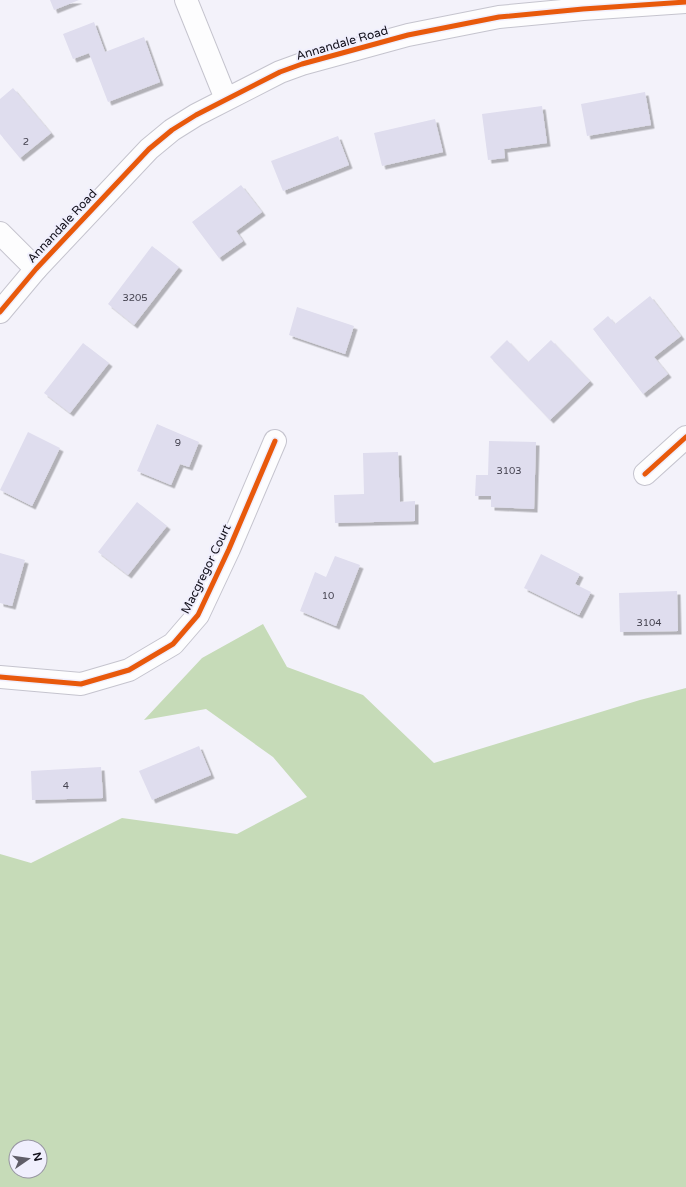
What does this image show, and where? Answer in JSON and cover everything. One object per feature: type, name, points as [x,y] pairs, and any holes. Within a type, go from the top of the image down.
[{"type":"street","points":[[186,0],[226,99]]},
{"type":"street","name":"Annandale Road","points":[[0,312],[36,269],[149,149],[172,130],[226,99],[280,72],[302,64],[408,35],[499,18],[583,9],[676,2]]},
{"type":"street","points":[[0,233],[36,269]]},
{"type":"street","points":[[645,474],[686,437]]},
{"type":"street","name":"Macgregor Court","points":[[0,677],[6,679],[81,684],[129,670],[173,644],[198,615],[229,549],[275,441]]},
{"type":"green space","points":[[263,624],[287,667],[363,695],[434,763],[640,700],[686,688],[686,1187],[0,1187],[0,854],[31,863],[122,818],[237,834],[307,797],[273,757],[206,709],[144,720],[202,658]]},
{"type":"building","points":[[50,0],[79,0],[54,10]]},
{"type":"building","points":[[94,22],[105,52],[144,37],[160,82],[108,102],[89,53],[73,59],[63,34]]},
{"type":"building","points":[[13,88],[51,133],[20,158],[0,134],[0,99]]},
{"type":"building","points":[[645,92],[651,125],[587,136],[581,104]]},
{"type":"building","points":[[542,106],[547,143],[504,149],[505,158],[488,160],[482,114]]},
{"type":"building","points":[[435,119],[443,152],[382,166],[374,133]]},
{"type":"building","points":[[338,136],[349,165],[283,191],[271,161]]},
{"type":"building","points":[[241,185],[262,212],[236,231],[243,241],[219,258],[192,222]]},
{"type":"building","points":[[152,246],[179,267],[134,325],[108,304]]},
{"type":"building","points":[[650,296],[681,336],[654,357],[668,374],[643,394],[593,329],[608,316],[615,324]]},
{"type":"building","points":[[297,307],[354,326],[345,354],[289,335]]},
{"type":"building","points":[[507,340],[528,362],[551,340],[590,381],[550,420],[490,357]]},
{"type":"building","points":[[83,343],[109,363],[70,413],[44,393]]},
{"type":"building","points":[[157,424],[199,442],[189,467],[180,464],[171,485],[137,471]]},
{"type":"building","points":[[28,432],[60,448],[32,506],[0,490]]},
{"type":"building","points":[[489,441],[536,442],[534,509],[491,507],[491,496],[475,496],[476,475],[488,475]]},
{"type":"building","points":[[398,452],[400,502],[415,501],[415,521],[335,523],[334,495],[364,494],[363,453]]},
{"type":"building","points":[[137,502],[167,526],[128,575],[98,552]]},
{"type":"building","points":[[0,553],[25,560],[12,606],[0,603]]},
{"type":"building","points":[[541,554],[580,574],[575,584],[591,592],[579,615],[524,588]]},
{"type":"building","points":[[335,556],[360,565],[336,626],[300,611],[315,572],[326,577]]},
{"type":"building","points":[[677,591],[678,631],[620,632],[619,593]]},
{"type":"building","points":[[199,746],[211,775],[152,800],[139,771]]},
{"type":"building","points":[[101,767],[103,798],[32,800],[31,771]]},
{"type":"cycle path","points":[[0,312],[36,269],[149,149],[172,130],[196,115],[280,72],[302,64],[408,35],[499,17],[583,9],[686,2]]},
{"type":"cycle path","points":[[645,474],[686,437]]},
{"type":"cycle path","points":[[0,677],[81,684],[129,670],[173,644],[198,615],[229,549],[275,441]]}]
